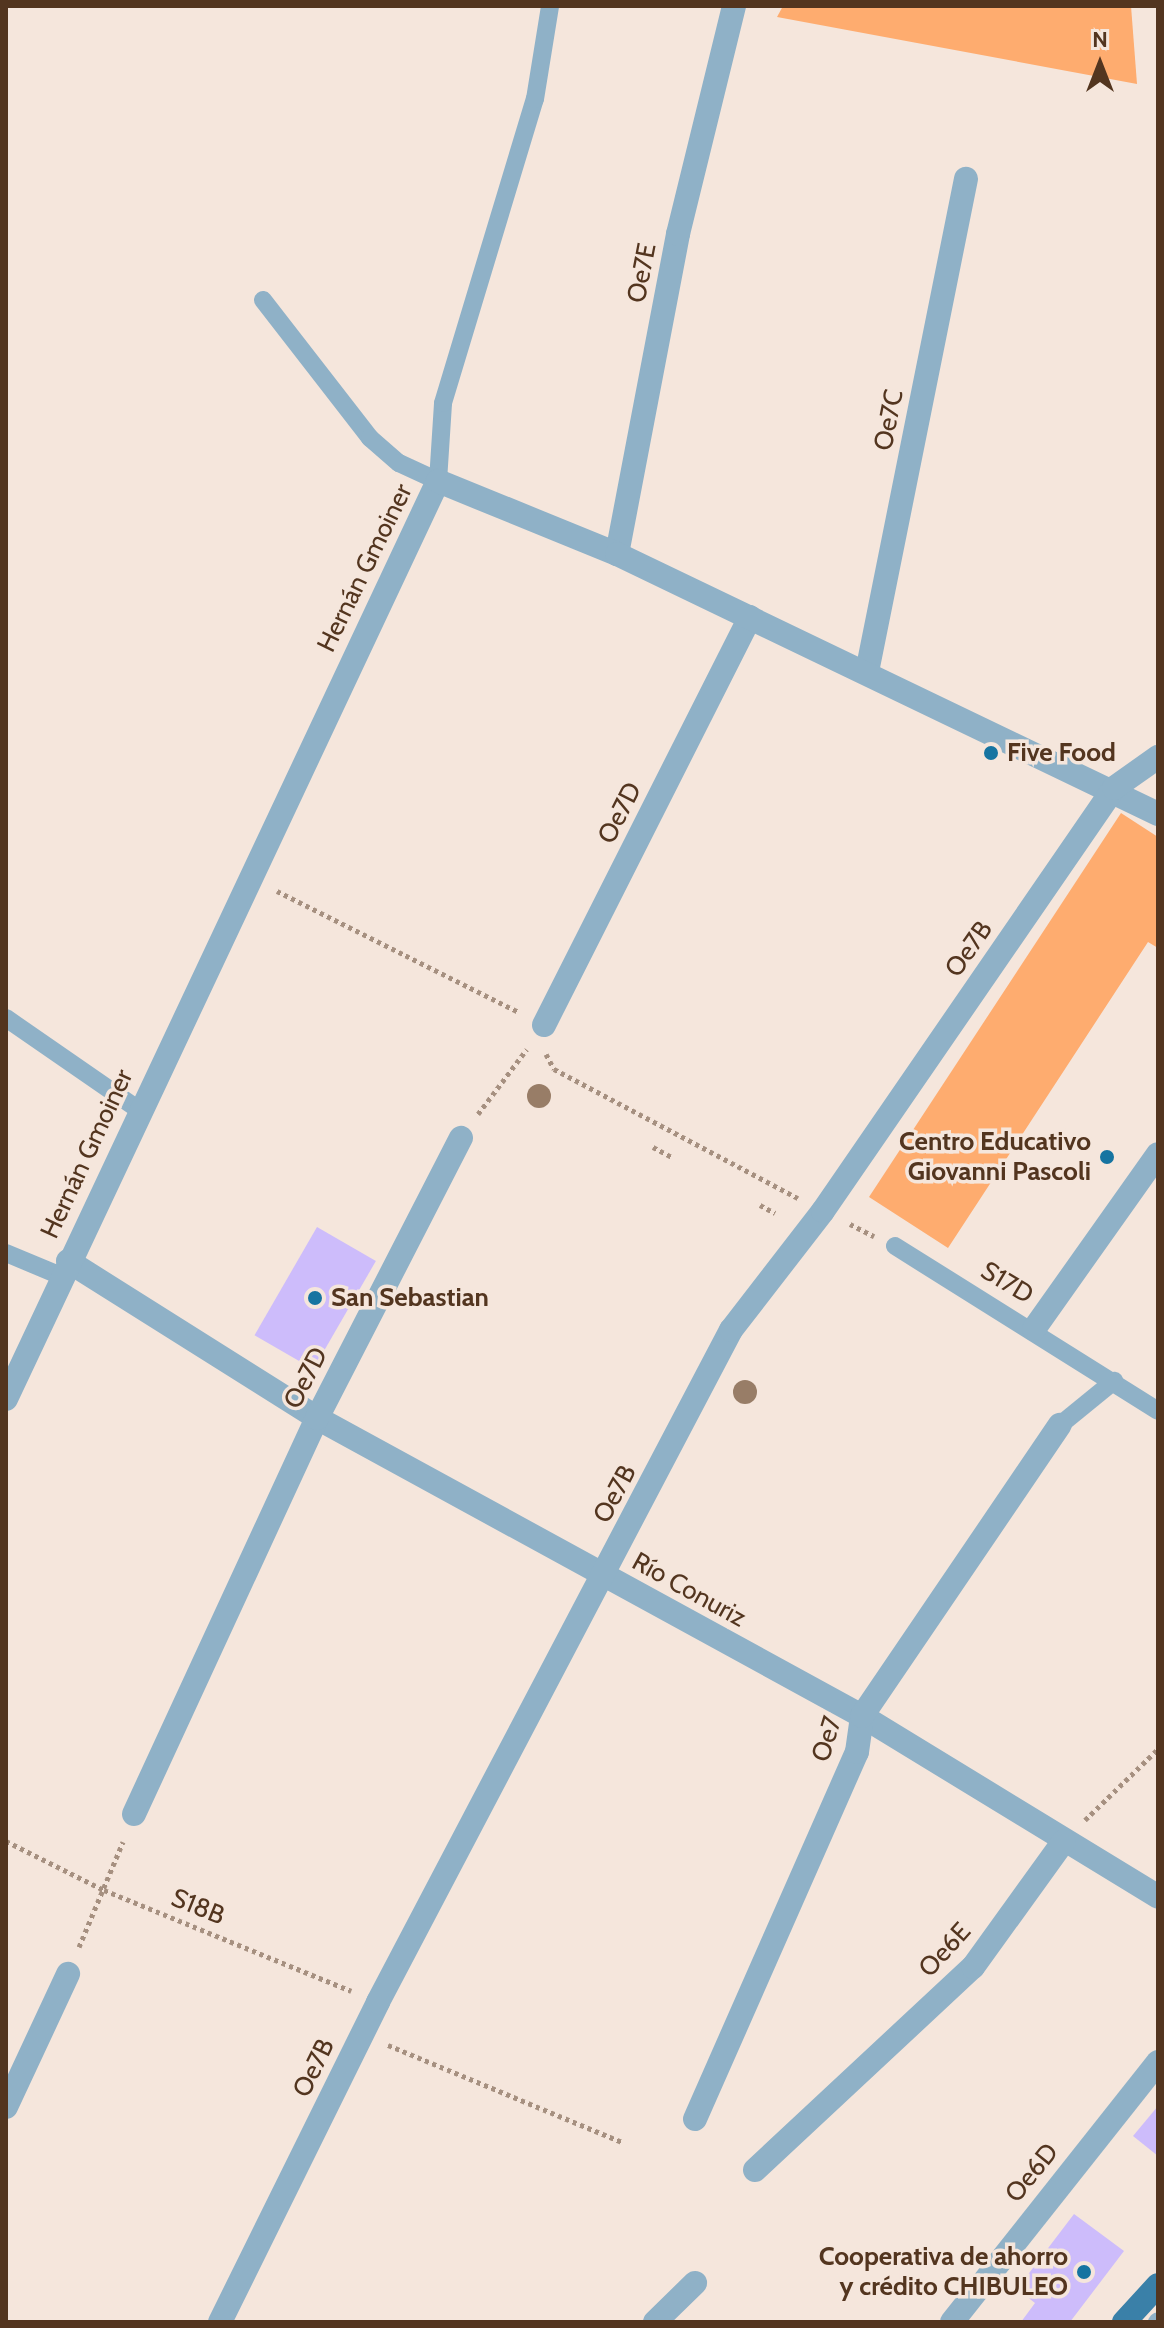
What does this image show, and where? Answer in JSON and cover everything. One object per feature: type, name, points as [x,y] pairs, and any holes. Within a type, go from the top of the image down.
[{"type":"main road","points":[[1124,2322],[1158,2285]]},
{"type":"street","name":"Oe7E","points":[[617,554],[678,234],[734,6]]},
{"type":"street","name":"Oe7C","points":[[867,672],[966,179]]},
{"type":"street","name":"Hernán Gmoiner","points":[[6,1399],[64,1268],[248,877],[438,481],[617,554],[1114,788],[1158,814]]},
{"type":"street","name":"Oe7D","points":[[544,1025],[750,617]]},
{"type":"street","name":"Oe7B","points":[[220,2322],[378,2002],[731,1330],[823,1211],[1114,788],[1158,757]]},
{"type":"street","name":"Oe7D","points":[[134,1814],[317,1418],[461,1138]]},
{"type":"street","points":[[1034,1329],[1155,1168]]},
{"type":"street","name":"Río Conuriz","points":[[64,1268],[317,1418],[862,1716],[1158,1897]]},
{"type":"street","name":"Oe7","points":[[695,2119],[857,1752],[862,1716],[1060,1425]]},
{"type":"street","name":"Oe6E","points":[[755,2170],[973,1967],[1064,1841]]},
{"type":"street","points":[[6,2107],[68,1974]]},
{"type":"street","name":"Oe6D","points":[[952,2322],[1158,2062]]},
{"type":"street","points":[[655,2322],[695,2283]]},
{"type":"lane","points":[[263,300],[370,438],[399,463],[438,481],[443,403],[535,99],[550,6]]},
{"type":"lane","points":[[6,1018],[139,1110]]},
{"type":"lane","name":"S17D","points":[[895,1246],[1034,1329],[1158,1411]]},
{"type":"lane","points":[[6,1253],[64,1268]]},
{"type":"lane","name":"Oe7","points":[[1060,1425],[1114,1381]]},
{"type":"path","points":[[248,877],[544,1025]]},
{"type":"path","points":[[461,1138],[544,1025]]},
{"type":"path","points":[[544,1025],[554,1069],[895,1246]]},
{"type":"path","points":[[653,1147],[672,1157]]},
{"type":"path","points":[[760,1205],[775,1213]]},
{"type":"path","points":[[1064,1841],[1158,1749]]},
{"type":"path","points":[[68,1974],[134,1814]]},
{"type":"path","name":"S18B","points":[[6,1841],[104,1890],[378,2002]]},
{"type":"path","points":[[362,2034],[622,2142]]},
{"type":"shaded area","points":[[783,6],[1131,6],[1137,84],[777,17]]},
{"type":"shaded area","points":[[1121,813],[1158,837],[1158,948],[1148,942],[948,1248],[869,1197]]},
{"type":"building","name":"San Sebastian","points":[[317,1227],[376,1261],[313,1369],[254,1335]]},
{"type":"building","points":[[1158,2106],[1158,2156],[1133,2136]]},
{"type":"building","points":[[1074,2214],[1124,2251],[1070,2322],[1021,2322],[1035,2303],[1017,2289]]},
{"type":"place","name":"Five Food","points":[[991,753]]},
{"type":"place","name":"Centro Educativo Giovanni Pascoli","points":[[1107,1157]]},
{"type":"place","name":"San Sebastian","points":[[315,1298]]},
{"type":"place","name":"Cooperativa de ahorro y crédito CHIBULEO","points":[[1084,2272]]}]
